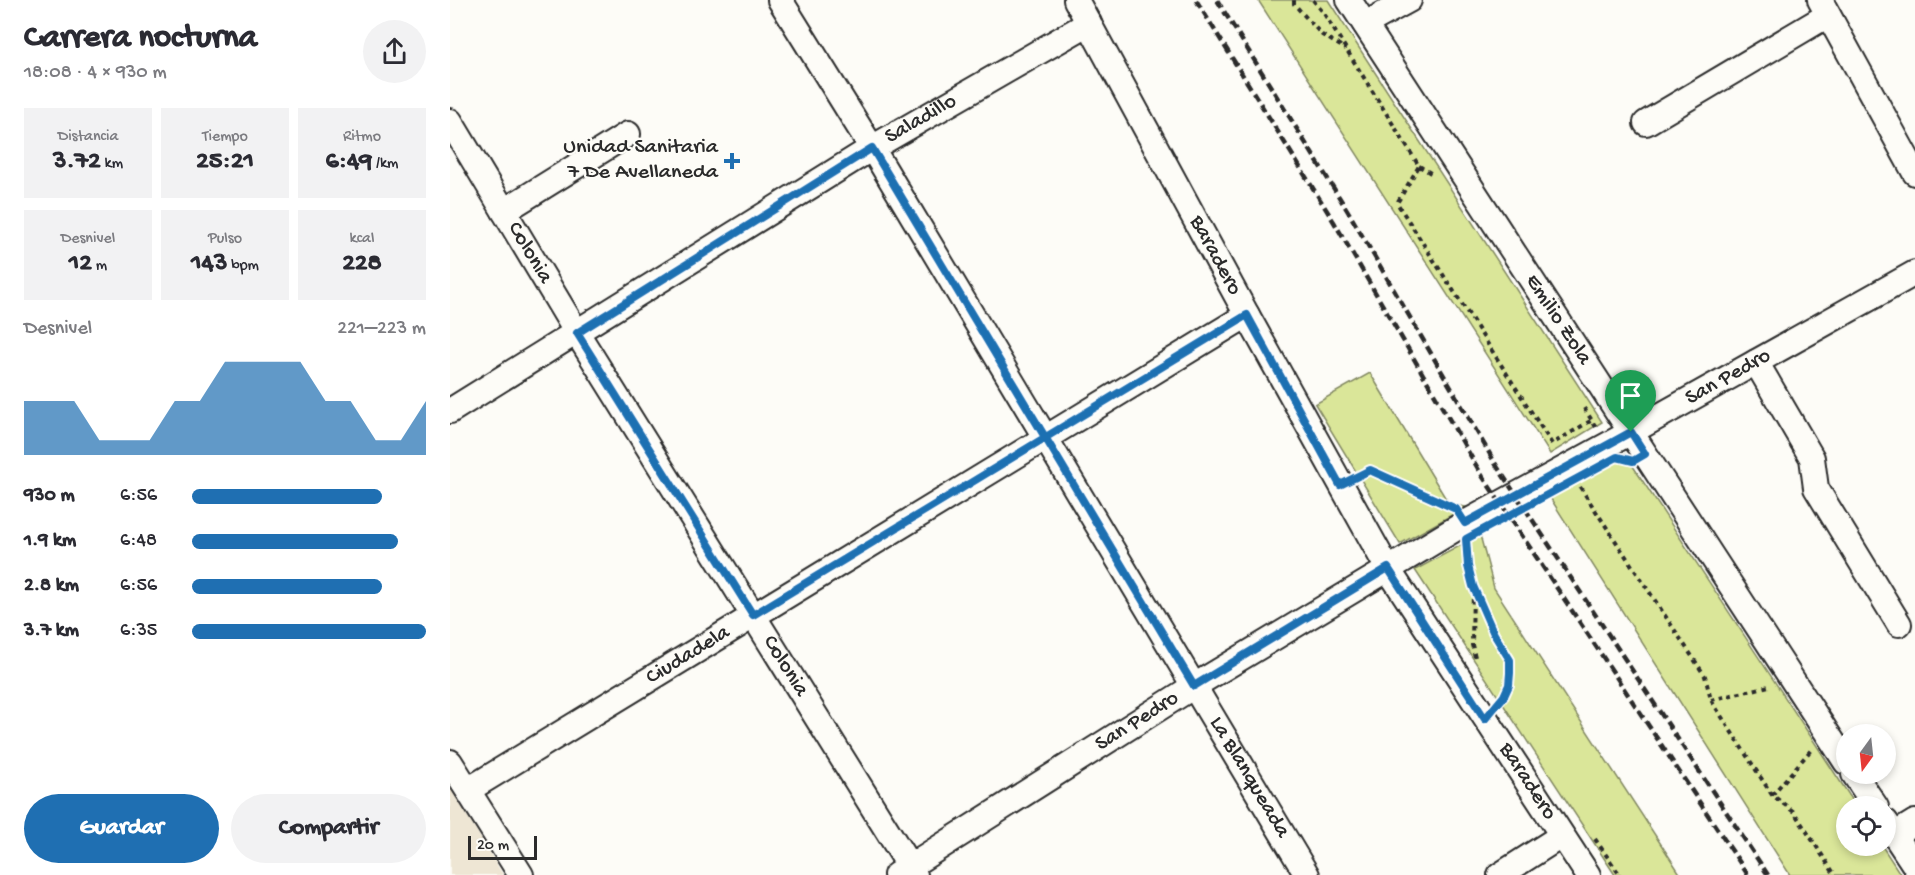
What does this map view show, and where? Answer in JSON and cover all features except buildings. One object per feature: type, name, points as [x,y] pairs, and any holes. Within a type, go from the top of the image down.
[{"type":"street","name":"La Blanqueada","points":[[780,0],[872,148],[1307,875]]},
{"type":"street","name":"Baradero","points":[[1076,0],[1247,315],[1351,479],[1388,568],[1588,875]]},
{"type":"street","name":"Emilio Zola","points":[[1349,0],[1836,746]]},
{"type":"street","points":[[1365,24],[1409,0]]},
{"type":"street","points":[[1646,123],[1824,7],[1915,173]]},
{"type":"street","name":"Saladillo","points":[[450,411],[872,148],[1089,23]]},
{"type":"street","name":"Colonia","points":[[450,121],[577,333],[753,615],[907,872]]},
{"type":"street","points":[[504,211],[628,134]]},
{"type":"street","name":"San Pedro","points":[[907,872],[1194,686],[1388,568],[1915,273]]},
{"type":"street","name":"Ciudadela","points":[[468,790],[1247,315]]},
{"type":"street","points":[[1756,362],[1812,458],[1816,488],[1899,624]]},
{"type":"street","points":[[450,762],[521,875]]},
{"type":"street","points":[[1896,827],[1915,822]]},
{"type":"street","points":[[1500,875],[1562,836]]},
{"type":"street","points":[[1896,837],[1915,866]]},
{"type":"path","points":[[1294,0],[1294,4],[1322,35],[1347,50]]},
{"type":"path","points":[[1313,0],[1323,12],[1419,166],[1397,203],[1552,444],[1592,420]]},
{"type":"path","points":[[1351,479],[1356,465]]},
{"type":"path","points":[[1351,479],[1370,470],[1456,509],[1465,523],[1468,566],[1473,586],[1494,634],[1510,660],[1509,685],[1504,696],[1485,719]]},
{"type":"path","points":[[1351,479],[1367,483]]},
{"type":"path","points":[[1576,480],[1705,676],[1711,700],[1772,795],[1794,812],[1835,875]]},
{"type":"path","points":[[1466,652],[1475,663],[1472,645],[1473,586]]},
{"type":"path","points":[[1711,700],[1795,680]]},
{"type":"path","points":[[1772,795],[1827,731]]},
{"type":"path","points":[[1593,836],[1620,875]]},
{"type":"shaded area","points":[[450,787],[503,875],[450,875]]},
{"type":"green space","points":[[1258,0],[1328,0],[1602,422],[1550,454]]},
{"type":"green space","points":[[1370,373],[1449,504],[1466,507],[1400,544],[1315,404]]},
{"type":"green space","points":[[1625,454],[1836,775],[1836,784],[1842,784],[1850,796],[1836,796],[1836,856],[1889,856],[1901,875],[1790,875],[1549,496]]},
{"type":"green space","points":[[1480,535],[1494,588],[1681,875],[1615,875],[1415,570]]},
{"type":"railway","points":[[1196,0],[1334,222],[1483,477],[1748,875]]},
{"type":"railway","points":[[1217,0],[1349,213],[1498,468],[1768,875]]},
{"type":"place","name":"Unidad Sanitaria 7 De Avellaneda","points":[[732,161]]},
{"type":"route","points":[[1631,432],[1465,523],[1456,509],[1370,470],[1340,485],[1247,315],[1044,438],[753,615],[577,333],[872,148],[1044,438],[1194,686],[1388,568],[1485,719],[1504,696],[1509,685],[1510,660],[1494,634],[1473,586],[1468,566],[1466,539],[1617,457],[1633,461],[1645,454],[1631,432]]}]
